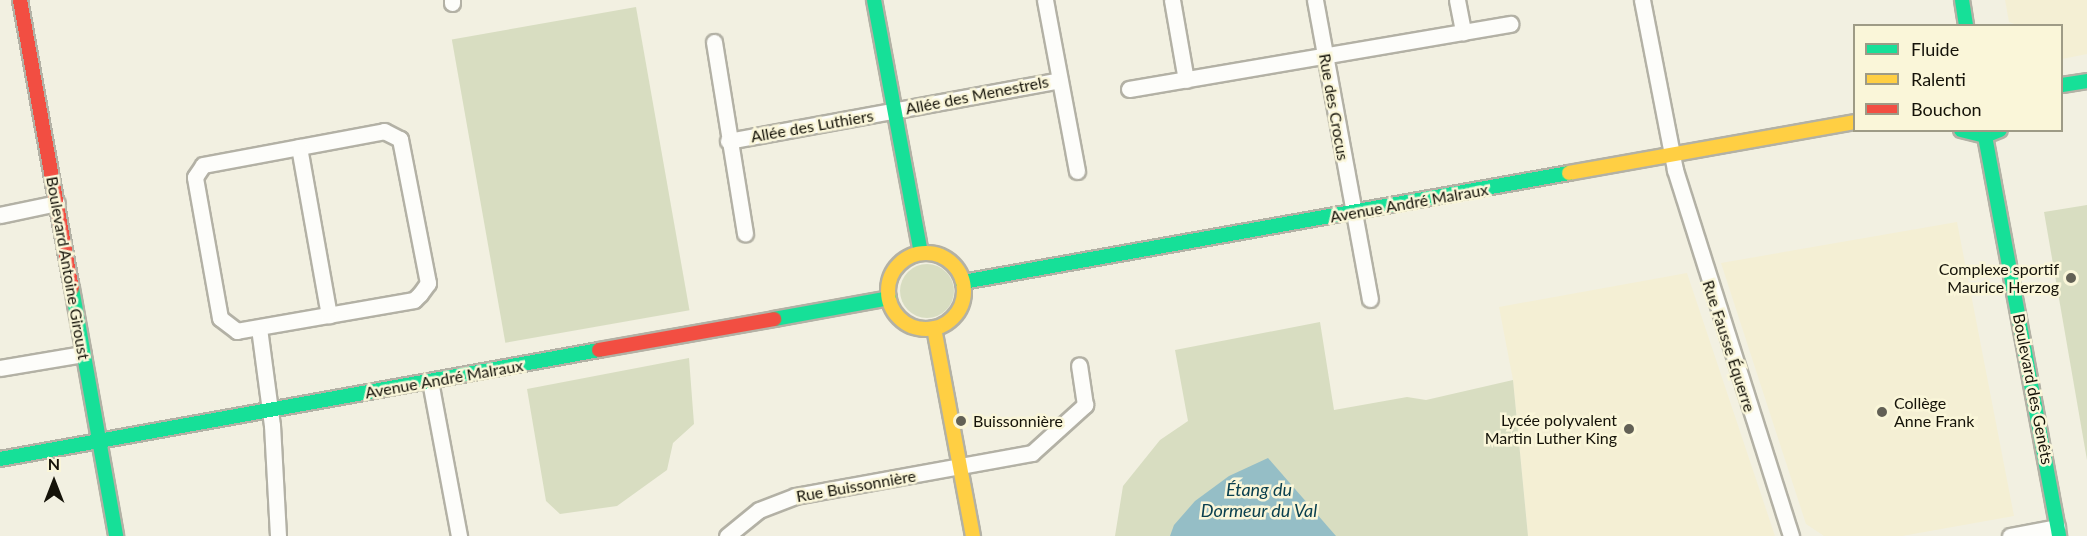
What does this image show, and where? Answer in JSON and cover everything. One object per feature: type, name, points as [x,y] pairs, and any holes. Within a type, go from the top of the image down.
[{"type":"street","name":"Boulevard Antoine Giroust","points":[[20,0],[116,536]]},
{"type":"street","points":[[874,0],[921,253]]},
{"type":"street","name":"Allée des Menestrels","points":[[1045,0],[1077,171]]},
{"type":"street","points":[[1172,0],[1186,80]]},
{"type":"street","name":"Rue des Crocus","points":[[1315,0],[1370,299]]},
{"type":"street","points":[[1457,0],[1463,32]]},
{"type":"street","name":"Rue Fausse Équerre","points":[[1642,0],[1672,155],[1696,243],[1791,536]]},
{"type":"street","points":[[1962,0],[1966,24]]},
{"type":"street","points":[[1130,89],[1325,58],[1510,24]]},
{"type":"street","name":"Allée des Luthiers","points":[[714,42],[744,234]]},
{"type":"street","name":"Allée des Menestrels","points":[[895,111],[1059,80]]},
{"type":"street","points":[[2063,86],[2087,81]]},
{"type":"street","name":"Allée des Luthiers","points":[[728,141],[895,111]]},
{"type":"street","name":"Avenue André Malraux","points":[[963,282],[1853,122]]},
{"type":"street","points":[[384,131],[400,139],[428,283],[414,300],[237,331],[220,318],[195,177],[203,165],[299,147],[384,131]]},
{"type":"street","points":[[1969,132],[1986,136],[1996,132]]},
{"type":"street","name":"Boulevard des Genêts","points":[[1986,136],[2058,532]]},
{"type":"street","points":[[299,147],[329,315]]},
{"type":"street","points":[[0,215],[57,203]]},
{"type":"street","points":[[921,253],[947,260],[963,282],[959,310],[948,322],[934,328],[910,325],[900,319],[889,298],[892,274],[904,261],[921,253]]},
{"type":"street","name":"Avenue André Malraux","points":[[0,459],[889,298]]},
{"type":"street","points":[[259,328],[271,410],[278,536]]},
{"type":"street","points":[[934,328],[973,536]]},
{"type":"street","points":[[0,368],[83,354]]},
{"type":"street","name":"Rue Buissonnière","points":[[727,536],[759,510],[795,496],[1032,453],[1085,405],[1078,365]]},
{"type":"street","points":[[430,381],[459,536]]},
{"type":"street","points":[[2010,536],[2058,532]]},
{"type":"shaded area","points":[[2005,0],[2087,0],[2087,54],[2063,59],[2063,24],[2014,24],[2009,22]]},
{"type":"shaded area","name":"Collège Anne Frank","points":[[1957,222],[2014,516],[1902,536],[1824,536],[1806,524],[1721,263]]},
{"type":"shaded area","name":"Lycée polyvalent Martin Luther King","points":[[1687,273],[1775,536],[1528,536],[1513,380],[1499,307]]},
{"type":"green space","points":[[636,7],[689,310],[505,343],[452,39]]},
{"type":"green space","name":"Complexe sportif Maurice Herzog","points":[[2087,205],[2087,460],[2044,212]]},
{"type":"green space","points":[[927,264],[937,266],[946,272],[952,281],[954,291],[952,301],[946,310],[937,316],[927,318],[917,316],[908,310],[902,301],[900,291],[902,281],[908,272],[917,266]]},
{"type":"green space","points":[[1320,322],[1334,410],[1407,397],[1426,400],[1513,380],[1528,536],[1115,536],[1123,486],[1160,440],[1188,421],[1175,350]]},
{"type":"green space","points":[[689,358],[694,424],[673,443],[667,470],[617,506],[560,514],[546,501],[527,389]]},
{"type":"water","name":"Étang du Dormeur du Val","points":[[1268,458],[1336,536],[1170,536],[1174,525],[1195,501],[1229,476]]},
{"type":"traffic: fast","points":[[874,0],[921,253]]},
{"type":"traffic: fast","points":[[1962,0],[1966,24]]},
{"type":"traffic: fast","points":[[2063,85],[2087,81]]},
{"type":"traffic: fast","points":[[1969,132],[1985,136],[1995,132]]},
{"type":"traffic: fast","points":[[1985,136],[2059,536]]},
{"type":"traffic: fast","points":[[963,282],[1569,173]]},
{"type":"traffic: fast","points":[[72,288],[116,536]]},
{"type":"traffic: fast","points":[[774,319],[889,298]]},
{"type":"traffic: fast","points":[[0,459],[599,350]]},
{"type":"traffic: slow","points":[[1569,173],[1853,122]]},
{"type":"traffic: slow","points":[[926,253],[940,256],[953,264],[961,277],[964,291],[961,305],[953,318],[940,326],[926,329],[912,326],[899,318],[891,305],[888,291],[891,277],[899,264],[912,256],[926,253]]},
{"type":"traffic: slow","points":[[934,328],[973,536]]},
{"type":"traffic: jam","points":[[20,0],[72,288]]},
{"type":"traffic: jam","points":[[599,350],[774,319]]},
{"type":"place","name":"Complexe sportif Maurice Herzog","points":[[2071,278]]},
{"type":"place","name":"Collège Anne Frank","points":[[1882,412]]},
{"type":"place","name":"Buissonnière","points":[[961,421]]},
{"type":"place","name":"Lycée polyvalent Martin Luther King","points":[[1629,429]]}]
